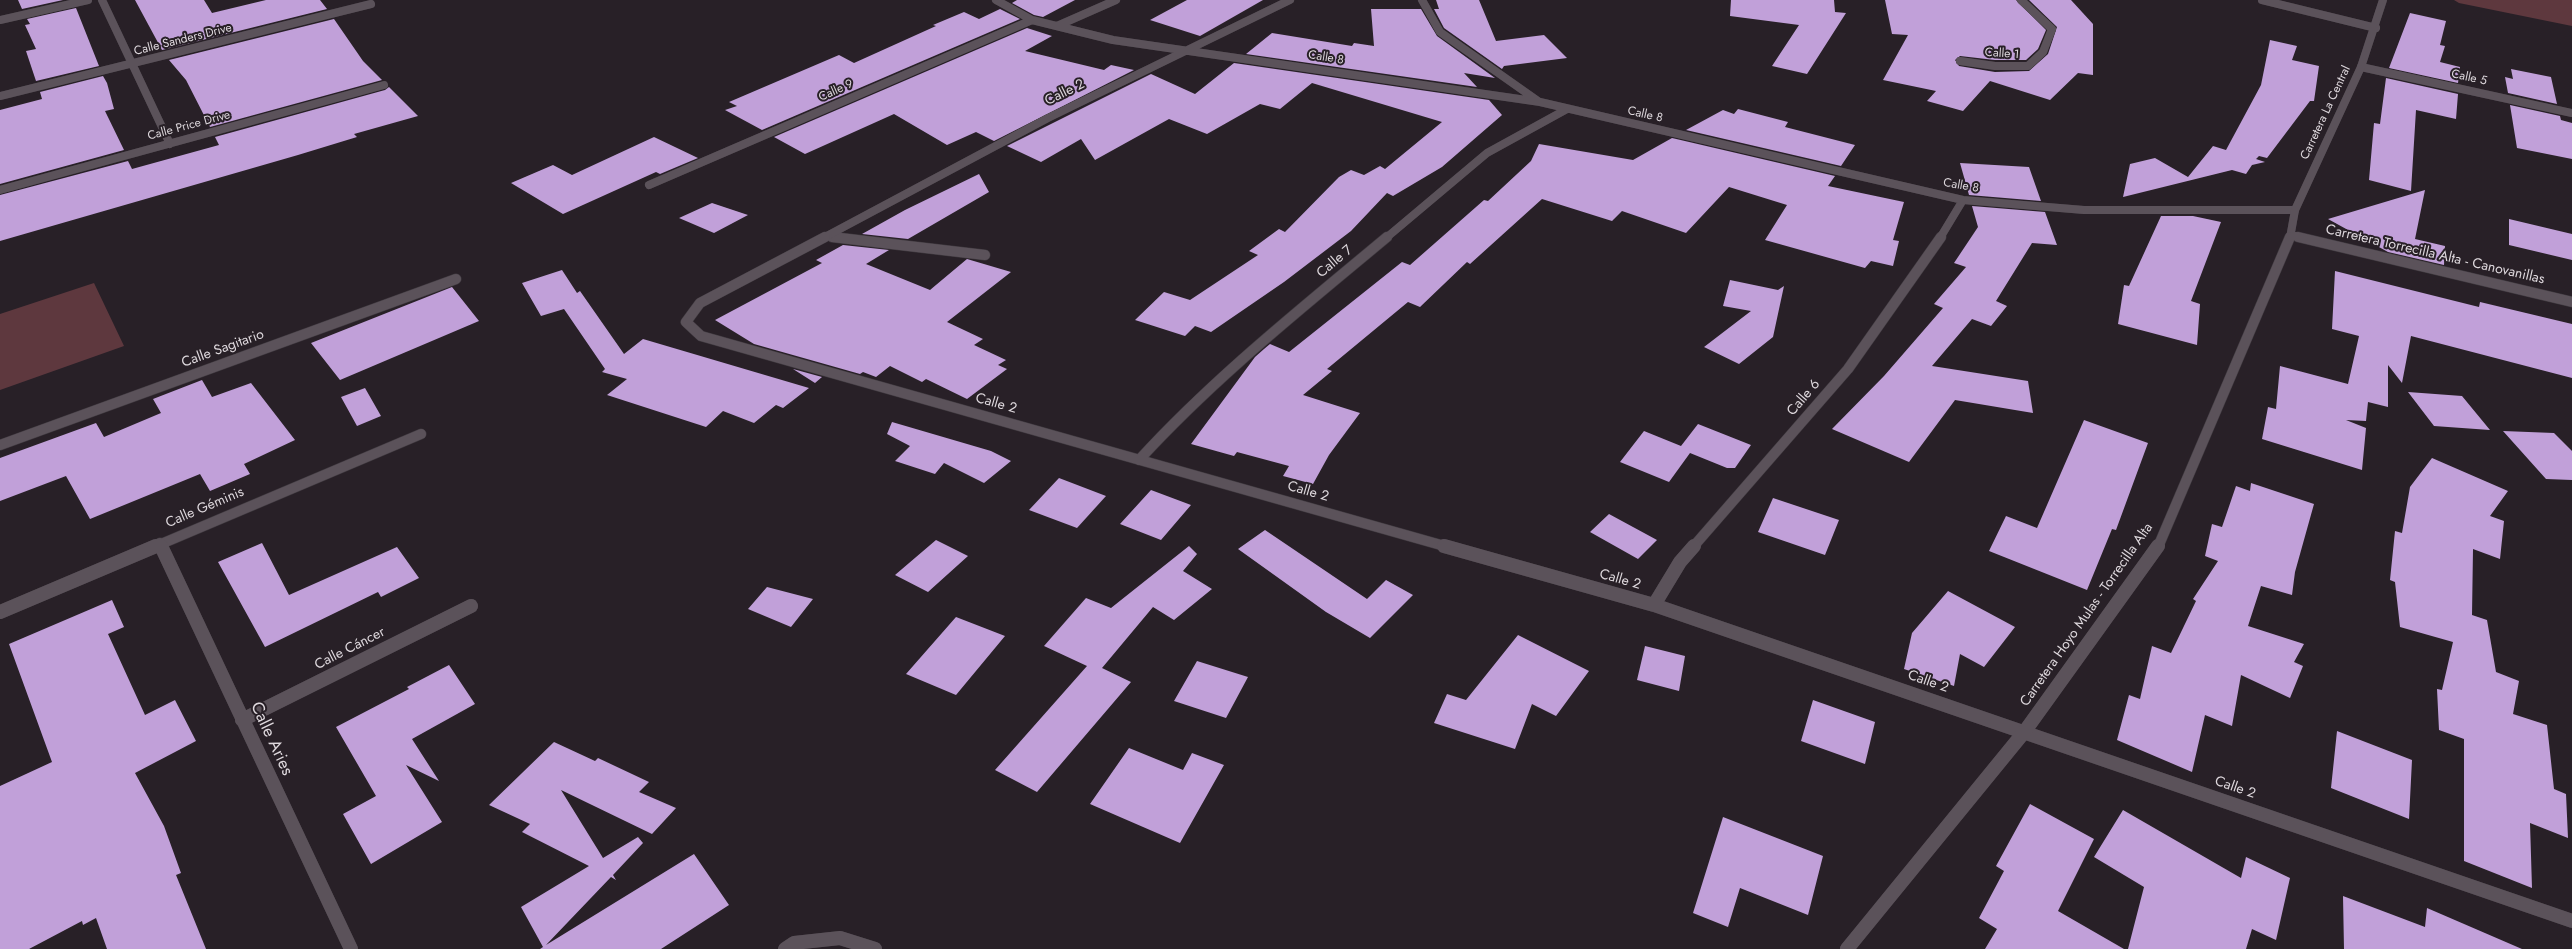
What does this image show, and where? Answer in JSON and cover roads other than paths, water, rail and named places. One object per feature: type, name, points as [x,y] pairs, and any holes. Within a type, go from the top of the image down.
[{"type":"street","points":[[0,20],[88,0]]},
{"type":"street","points":[[102,0],[170,144]]},
{"type":"street","name":"Calle 8","points":[[996,0],[1032,20],[1113,40],[1189,49],[1540,102],[1963,200],[2084,210],[2295,210]]},
{"type":"street","points":[[1058,26],[1116,0]]},
{"type":"street","name":"Calle 2","points":[[1290,0],[1048,118],[826,236],[700,304],[686,322],[701,336],[1654,605],[2025,730],[2572,921]]},
{"type":"street","points":[[1422,0],[1440,32],[1540,102]]},
{"type":"street","name":"Calle 1","points":[[1960,61],[1995,66],[2028,66],[2043,52],[2052,29],[2021,0]]},
{"type":"street","points":[[2262,0],[2376,28]]},
{"type":"street","name":"Carretera La Central","points":[[2291,235],[2295,210],[2361,67],[2376,28],[2384,0]]},
{"type":"street","name":"Calle Sanders Drive","points":[[0,96],[371,4]]},
{"type":"street","name":"Calle 9","points":[[649,185],[1032,20]]},
{"type":"street","name":"Calle 5","points":[[2361,67],[2572,113]]},
{"type":"street","name":"Calle Price Drive","points":[[0,190],[384,85]]},
{"type":"street","name":"Calle 7","points":[[1139,460],[1182,413],[1265,339],[1487,153],[1567,109]]},
{"type":"street","name":"Calle 6","points":[[1654,605],[1680,562],[1848,369],[1954,218],[1963,200]]},
{"type":"street","name":"Carretera Torrecilla Alta - Canovanillas","points":[[2291,235],[2572,302]]},
{"type":"street","name":"Carretera Hoyo Mulas - Torrecilla Alta","points":[[1847,949],[2025,730],[2161,542],[2291,235]]},
{"type":"street","points":[[826,236],[985,255]]},
{"type":"street","name":"Calle Sagitario","points":[[0,445],[456,279]]},
{"type":"street","name":"Calle Géminis","points":[[0,612],[160,543],[421,434]]},
{"type":"street","name":"Calle Aries","points":[[160,543],[351,949]]},
{"type":"street","name":"Calle Cáncer","points":[[242,720],[471,606]]},
{"type":"street","points":[[785,949],[794,943],[840,938],[875,949]]}]
